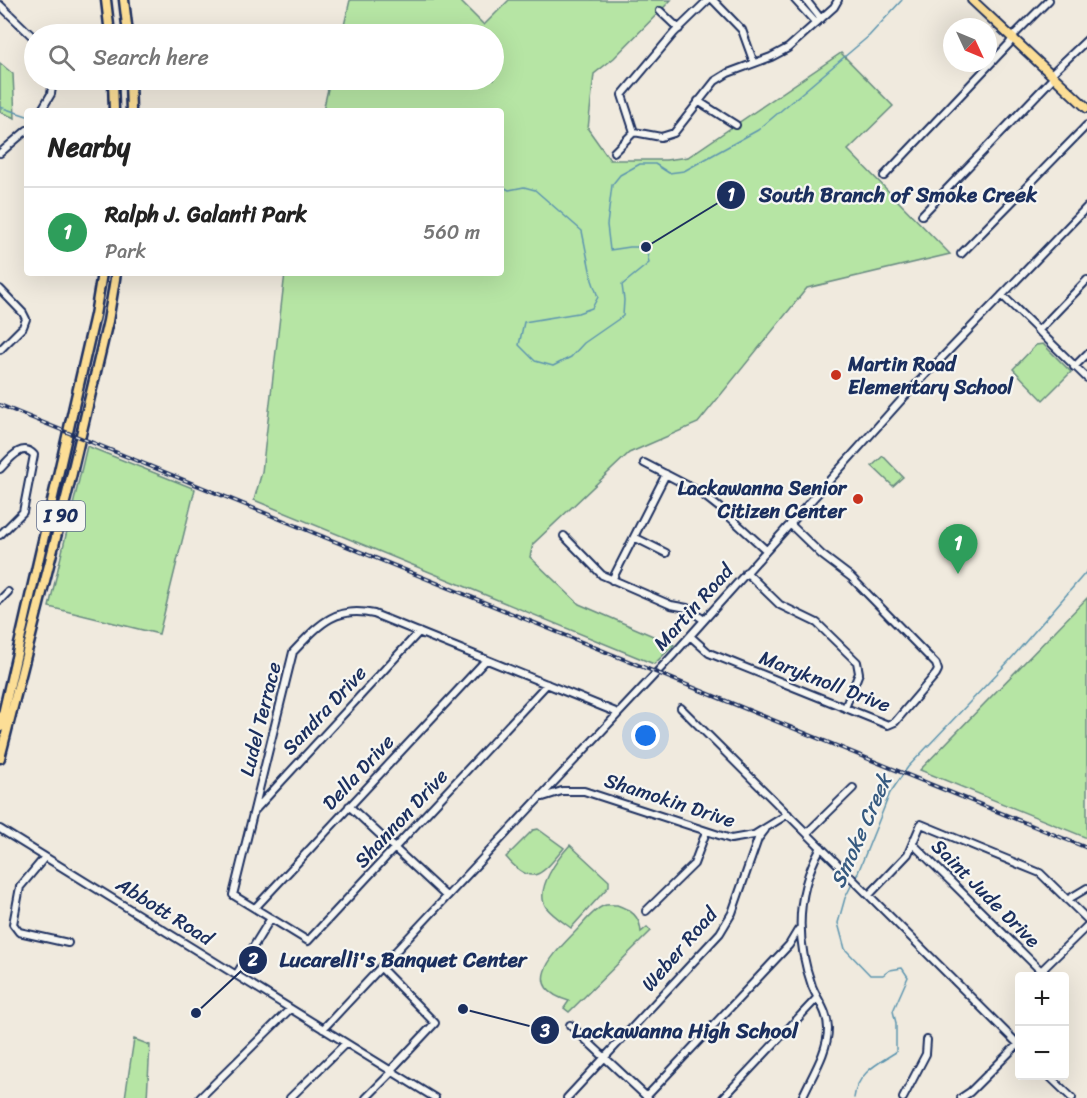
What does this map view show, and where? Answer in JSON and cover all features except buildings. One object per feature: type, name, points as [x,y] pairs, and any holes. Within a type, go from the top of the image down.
[{"type":"highway","points":[[106,0],[109,24]]},
{"type":"highway","points":[[124,0],[127,24]]},
{"type":"highway","points":[[113,90],[114,108]]},
{"type":"highway","points":[[130,90],[131,108]]},
{"type":"highway","name":"I 90","points":[[0,727],[95,315],[102,276]]},
{"type":"highway","name":"I 90","points":[[0,758],[67,494],[108,321],[116,276]]},
{"type":"main road","points":[[972,0],[1087,108]]},
{"type":"street","points":[[634,132],[622,95],[679,29],[708,0]]},
{"type":"street","points":[[713,0],[742,30],[754,63]]},
{"type":"street","points":[[795,0],[819,21]]},
{"type":"street","points":[[806,0],[819,21]]},
{"type":"street","points":[[634,132],[661,137],[674,133],[698,100],[721,76],[788,48],[834,8],[838,0]]},
{"type":"street","points":[[884,176],[1049,0]]},
{"type":"street","points":[[0,5],[24,28]]},
{"type":"street","points":[[660,11],[679,29]]},
{"type":"street","points":[[922,215],[1087,40]]},
{"type":"street","points":[[46,108],[53,99],[54,90]]},
{"type":"street","points":[[698,100],[736,125]]},
{"type":"street","points":[[962,254],[1087,125]]},
{"type":"street","points":[[2,151],[24,129]]},
{"type":"street","points":[[614,152],[634,132]]},
{"type":"street","name":"Martin Road","points":[[323,1029],[690,636],[905,396],[1087,207]]},
{"type":"street","points":[[1038,331],[1087,280]]},
{"type":"street","points":[[0,289],[26,319],[25,325],[0,350]]},
{"type":"street","points":[[1002,296],[1087,378]]},
{"type":"street","points":[[1074,367],[1087,354]]},
{"type":"street","points":[[0,469],[22,449],[31,451],[34,455],[23,512],[0,535]]},
{"type":"street","points":[[644,463],[698,491],[722,509],[766,550]]},
{"type":"street","points":[[612,580],[666,474]]},
{"type":"street","name":"Maryknoll Drive","points":[[690,636],[709,653],[888,725],[892,724],[936,674],[937,667],[851,577],[822,555],[790,524]]},
{"type":"street","points":[[564,536],[602,575],[670,605],[687,608],[704,620]]},
{"type":"street","points":[[634,537],[666,553]]},
{"type":"street","points":[[746,572],[780,605],[817,622],[857,662],[859,673],[845,708]]},
{"type":"street","points":[[0,600],[8,592]]},
{"type":"street","name":"Ludel Terrace","points":[[271,918],[233,895],[293,652],[316,628],[337,615],[358,612],[374,614],[618,713]]},
{"type":"street","name":"Sandra Drive","points":[[254,811],[419,632]]},
{"type":"street","name":"Della Drive","points":[[255,908],[486,660]]},
{"type":"street","name":"Shannon Drive","points":[[271,918],[308,941],[547,684]]},
{"type":"street","points":[[681,708],[1015,1041]]},
{"type":"street","points":[[807,833],[853,788]]},
{"type":"street","name":"Shamokin Drive","points":[[538,801],[562,791],[584,790],[724,838],[738,839],[754,836],[788,814]]},
{"type":"street","points":[[349,806],[446,896]]},
{"type":"street","points":[[869,895],[908,854],[921,824],[1040,873],[1087,919]]},
{"type":"street","name":"Abbott Road","points":[[0,829],[435,1098]]},
{"type":"street","name":"Weber Road","points":[[567,1098],[720,933],[732,913],[758,839],[765,830]]},
{"type":"street","points":[[646,911],[694,864],[706,832]]},
{"type":"street","name":"Saint Jude Drive","points":[[913,844],[1041,971],[1087,926]]},
{"type":"street","points":[[570,1025],[647,1097],[795,937],[806,880],[821,848]]},
{"type":"street","points":[[45,856],[20,887],[13,924],[19,932],[68,944]]},
{"type":"street","points":[[1067,900],[1087,888]]},
{"type":"street","points":[[236,975],[271,918]]},
{"type":"street","points":[[799,924],[803,957],[817,998],[826,1015],[828,1036],[823,1053],[802,1098]]},
{"type":"street","points":[[366,1098],[435,1023],[381,968]]},
{"type":"street","points":[[723,1098],[817,998]]},
{"type":"street","points":[[200,1098],[290,1009]]},
{"type":"street","points":[[903,1098],[926,1054],[927,1040]]},
{"type":"street","points":[[290,1098],[346,1043]]},
{"type":"street","points":[[961,1098],[1015,1049]]},
{"type":"street","points":[[1053,1080],[1072,1098]]},
{"type":"street","points":[[970,1092],[975,1098]]},
{"type":"green space","points":[[350,0],[459,0],[483,24],[344,24]]},
{"type":"green space","points":[[509,0],[671,0],[614,58],[594,74],[588,129],[610,160],[666,160],[688,157],[841,53],[893,106],[848,150],[950,254],[807,288],[698,423],[629,453],[533,544],[530,557],[579,604],[674,645],[654,664],[254,500],[262,472],[285,276],[504,276],[504,108],[324,108],[328,90],[504,90],[504,24],[485,24]]},
{"type":"green space","points":[[0,63],[13,74],[15,118],[0,112]]},
{"type":"green space","points":[[1043,344],[1071,372],[1043,400],[1013,369],[1036,345]]},
{"type":"green space","points":[[87,446],[195,489],[159,634],[49,607]]},
{"type":"green space","points":[[883,456],[903,477],[893,486],[872,466]]},
{"type":"green space","points":[[1087,598],[1087,838],[920,770]]},
{"type":"green space","points":[[538,829],[564,848],[543,871],[530,875],[515,867],[506,857],[533,830]]},
{"type":"green space","points":[[570,845],[609,881],[609,886],[571,928],[548,910],[543,900],[543,891],[549,874]]},
{"type":"green space","points":[[605,905],[617,905],[634,914],[641,932],[647,927],[651,931],[569,1012],[564,1008],[569,1001],[554,995],[546,987],[543,978],[545,969],[558,950],[592,914]]},
{"type":"green space","points":[[134,1039],[150,1045],[147,1098],[125,1098]]},
{"type":"waterway","points":[[504,188],[509,190],[524,187],[535,190],[582,231],[592,280],[598,297],[592,308],[578,313],[524,322],[519,345],[535,361],[553,366],[571,357],[584,343],[623,316],[622,285],[649,263],[646,247],[610,250],[607,225],[612,185],[620,175],[640,164],[655,164],[669,173],[684,171],[758,130],[869,36],[902,0]]},
{"type":"waterway","points":[[0,107],[24,115]]},
{"type":"waterway","name":"Smoke Creek","points":[[855,880],[890,793],[908,767],[1009,661],[1087,571]]},
{"type":"waterway","name":"Smoke Creek","points":[[852,884],[845,898],[838,923],[845,949],[870,975],[883,975],[890,970],[902,968],[908,977],[893,1011],[896,1023],[896,1052],[869,1070],[859,1082],[854,1098]]},
{"type":"railway","points":[[0,405],[1087,848]]},
{"type":"place","name":"South Branch of Smoke Creek","points":[[646,247]]},
{"type":"place","name":"Martin Road Elementary School","points":[[836,375]]},
{"type":"place","name":"Lackawanna Senior Citizen Center","points":[[858,499]]},
{"type":"place","name":"Ralph J. Galanti Park","points":[[958,574]]},
{"type":"place","name":"Lackawanna High School","points":[[463,1009]]},
{"type":"place","name":"Lucarelli's Banquet Center","points":[[196,1013]]}]
